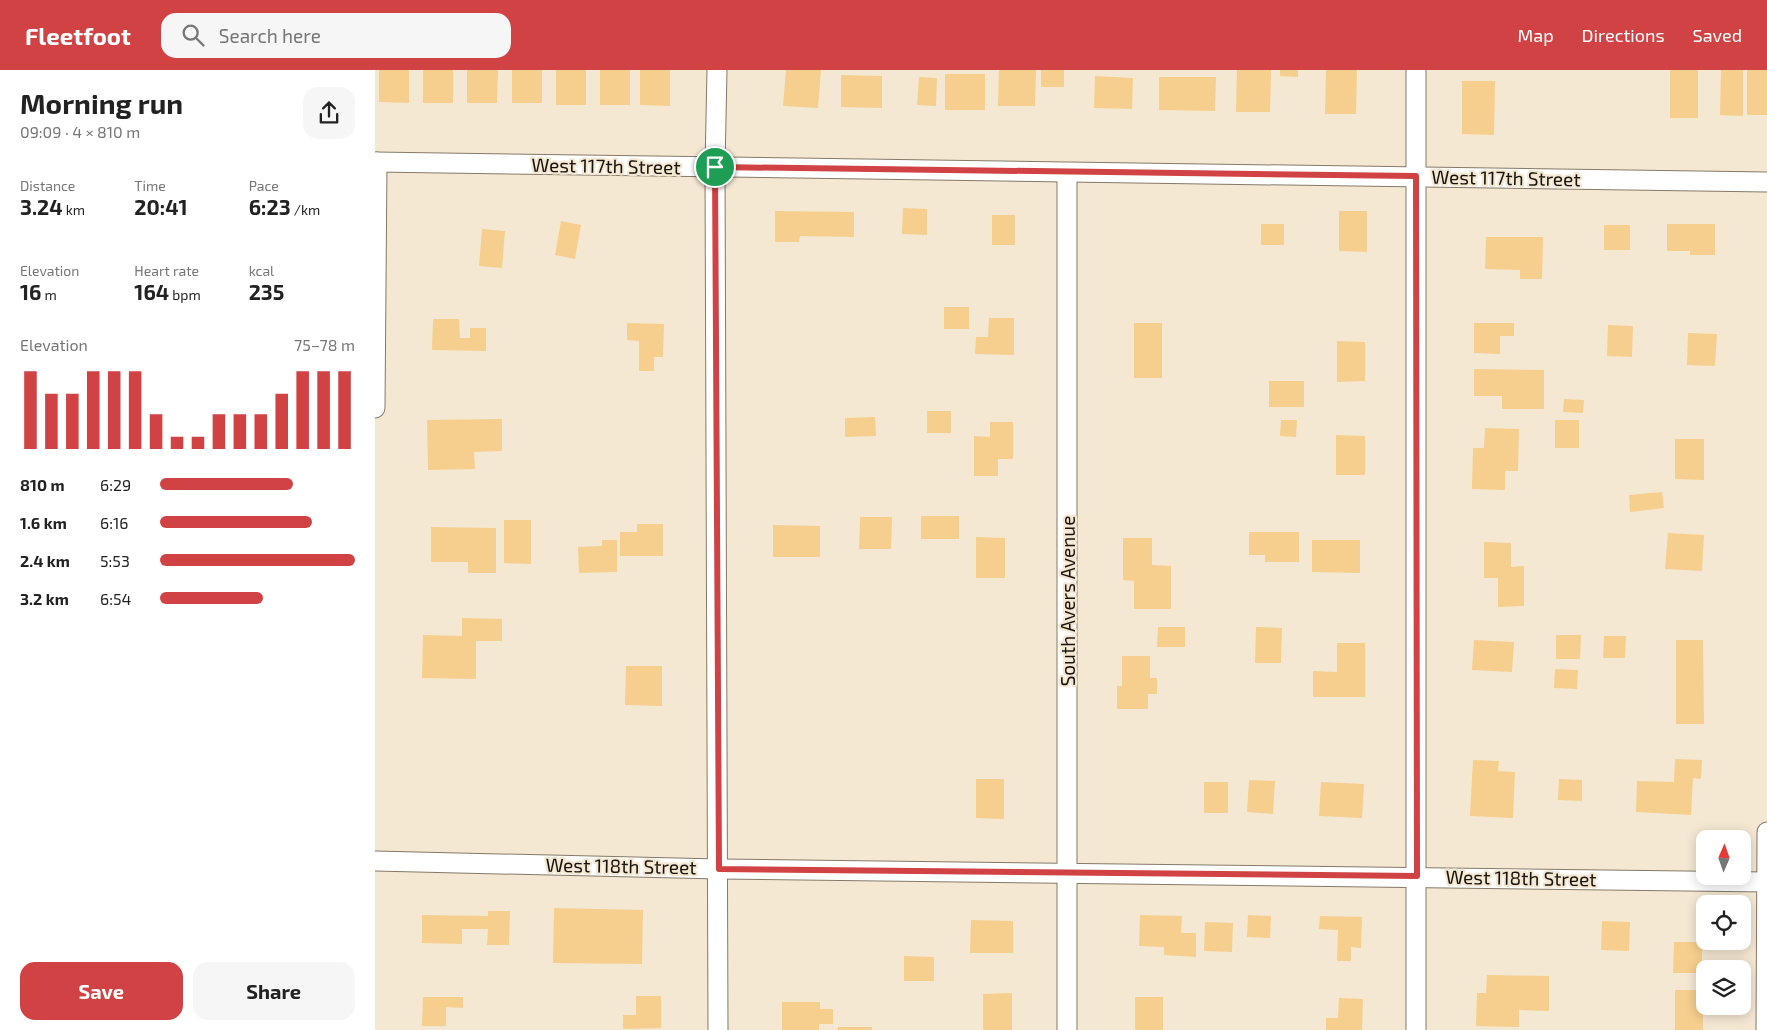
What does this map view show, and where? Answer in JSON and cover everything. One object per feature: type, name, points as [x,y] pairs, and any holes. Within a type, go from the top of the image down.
[{"type":"street","points":[[717,70],[715,167],[719,869],[718,1030]]},
{"type":"street","points":[[1416,70],[1416,1030]]},
{"type":"street","points":[[375,408],[376,162]]},
{"type":"street","name":"West 117th Street","points":[[376,162],[1767,182]]},
{"type":"street","name":"South Avers Avenue","points":[[1067,173],[1069,873],[1067,1030]]},
{"type":"street","points":[[1766,1030],[1767,832]]},
{"type":"street","name":"West 118th Street","points":[[375,861],[719,869],[1417,876],[1767,882]]},
{"type":"building","points":[[379,70],[409,70],[409,103],[379,102]]},
{"type":"building","points":[[423,70],[453,70],[453,103],[423,103]]},
{"type":"building","points":[[467,70],[498,70],[497,103],[467,103]]},
{"type":"building","points":[[512,70],[542,70],[542,103],[512,103]]},
{"type":"building","points":[[556,70],[586,70],[586,105],[556,105]]},
{"type":"building","points":[[600,70],[630,70],[630,105],[600,105]]},
{"type":"building","points":[[640,70],[670,70],[670,106],[640,105]]},
{"type":"building","points":[[786,70],[821,70],[818,108],[783,106]]},
{"type":"building","points":[[999,70],[1036,70],[1035,106],[998,106]]},
{"type":"building","points":[[1041,70],[1064,70],[1064,87],[1041,87]]},
{"type":"building","points":[[1237,70],[1271,70],[1270,112],[1236,112]]},
{"type":"building","points":[[1280,70],[1298,70],[1298,77],[1280,76]]},
{"type":"building","points":[[1326,70],[1357,70],[1356,114],[1325,114]]},
{"type":"building","points":[[1670,70],[1698,70],[1698,118],[1670,118]]},
{"type":"building","points":[[1721,70],[1743,70],[1743,116],[1720,115]]},
{"type":"building","points":[[1747,70],[1767,70],[1767,115],[1747,115]]},
{"type":"building","points":[[945,74],[985,74],[985,110],[945,110]]},
{"type":"building","points":[[841,75],[882,76],[882,108],[841,107]]},
{"type":"building","points":[[1095,76],[1133,78],[1132,109],[1094,108]]},
{"type":"building","points":[[919,77],[937,78],[936,106],[917,105]]},
{"type":"building","points":[[1159,77],[1216,77],[1215,111],[1159,110]]},
{"type":"building","points":[[1462,81],[1495,81],[1494,135],[1462,134]]},
{"type":"building","points":[[903,208],[927,209],[927,235],[902,234]]},
{"type":"building","points":[[775,211],[854,212],[854,237],[800,236],[799,242],[775,242]]},
{"type":"building","points":[[1339,211],[1367,211],[1367,252],[1339,251]]},
{"type":"building","points":[[992,215],[1015,215],[1015,245],[992,245]]},
{"type":"building","points":[[561,221],[581,225],[575,259],[555,255]]},
{"type":"building","points":[[1261,224],[1284,224],[1284,245],[1261,245]]},
{"type":"building","points":[[1667,224],[1715,224],[1715,255],[1690,255],[1690,251],[1667,251]]},
{"type":"building","points":[[1604,225],[1630,225],[1630,250],[1604,250]]},
{"type":"building","points":[[482,229],[505,231],[502,268],[479,266]]},
{"type":"building","points":[[1486,237],[1543,237],[1542,279],[1520,279],[1520,270],[1485,269]]},
{"type":"building","points":[[944,307],[969,307],[969,329],[944,329]]},
{"type":"building","points":[[989,318],[1014,318],[1014,355],[975,354],[976,337],[988,337]]},
{"type":"building","points":[[433,319],[459,319],[460,338],[470,338],[470,328],[486,328],[486,351],[432,350]]},
{"type":"building","points":[[627,323],[664,324],[663,357],[654,357],[654,371],[639,371],[639,341],[627,340]]},
{"type":"building","points":[[1134,323],[1162,323],[1162,378],[1134,378]]},
{"type":"building","points":[[1474,323],[1514,323],[1514,336],[1500,336],[1500,354],[1474,353]]},
{"type":"building","points":[[1608,325],[1633,326],[1632,357],[1607,356]]},
{"type":"building","points":[[1688,333],[1717,334],[1715,366],[1687,365]]},
{"type":"building","points":[[1337,341],[1365,342],[1365,381],[1337,382]]},
{"type":"building","points":[[1474,369],[1544,370],[1544,409],[1502,409],[1502,396],[1474,396]]},
{"type":"building","points":[[1269,381],[1304,381],[1304,407],[1269,407]]},
{"type":"building","points":[[1564,399],[1584,400],[1583,413],[1563,412]]},
{"type":"building","points":[[927,411],[951,411],[951,433],[927,433]]},
{"type":"building","points":[[875,417],[876,436],[845,437],[845,418]]},
{"type":"building","points":[[502,419],[502,451],[474,452],[475,469],[428,470],[427,420]]},
{"type":"building","points":[[1281,420],[1297,420],[1296,437],[1280,436]]},
{"type":"building","points":[[1555,420],[1579,420],[1579,448],[1555,448]]},
{"type":"building","points":[[990,422],[1013,422],[1013,459],[998,459],[998,476],[974,476],[974,436],[990,437]]},
{"type":"building","points":[[1485,428],[1519,429],[1518,471],[1505,471],[1505,490],[1472,489],[1473,448],[1484,448]]},
{"type":"building","points":[[1336,435],[1365,436],[1365,475],[1336,475]]},
{"type":"building","points":[[1675,439],[1704,439],[1704,480],[1675,479]]},
{"type":"building","points":[[1662,492],[1664,508],[1630,512],[1629,495]]},
{"type":"building","points":[[921,516],[959,516],[959,539],[921,539]]},
{"type":"building","points":[[860,517],[892,517],[891,549],[859,549]]},
{"type":"building","points":[[504,520],[531,520],[531,564],[504,563]]},
{"type":"building","points":[[637,524],[663,524],[663,556],[620,556],[620,532],[637,532]]},
{"type":"building","points":[[773,525],[820,526],[820,557],[773,557]]},
{"type":"building","points":[[431,527],[496,528],[496,573],[468,573],[468,562],[431,562]]},
{"type":"building","points":[[1249,532],[1299,532],[1299,562],[1265,562],[1265,555],[1249,555]]},
{"type":"building","points":[[1668,533],[1704,535],[1702,571],[1665,569]]},
{"type":"building","points":[[976,537],[1005,538],[1005,578],[976,578]]},
{"type":"building","points":[[1123,538],[1152,538],[1152,565],[1171,566],[1171,609],[1134,609],[1134,581],[1123,580]]},
{"type":"building","points":[[602,540],[617,540],[617,572],[579,573],[578,547],[602,546]]},
{"type":"building","points":[[1312,540],[1360,540],[1360,573],[1312,572]]},
{"type":"building","points":[[1484,542],[1511,543],[1511,567],[1524,566],[1524,606],[1498,607],[1498,578],[1484,578]]},
{"type":"building","points":[[462,618],[502,619],[502,641],[476,641],[476,679],[422,678],[423,635],[462,636]]},
{"type":"building","points":[[1158,627],[1185,627],[1185,647],[1157,647]]},
{"type":"building","points":[[1256,627],[1282,628],[1281,663],[1255,663]]},
{"type":"building","points":[[1556,635],[1581,635],[1580,659],[1556,659]]},
{"type":"building","points":[[1604,636],[1626,636],[1625,658],[1603,658]]},
{"type":"building","points":[[1474,640],[1514,642],[1512,672],[1472,670]]},
{"type":"building","points":[[1676,640],[1703,640],[1704,724],[1676,724]]},
{"type":"building","points":[[1337,643],[1365,643],[1365,697],[1313,697],[1313,671],[1337,672]]},
{"type":"building","points":[[1122,656],[1150,656],[1150,678],[1157,678],[1157,694],[1148,694],[1148,709],[1117,709],[1117,686],[1122,686]]},
{"type":"building","points":[[626,666],[662,666],[662,706],[625,705]]},
{"type":"building","points":[[1555,669],[1578,670],[1577,689],[1554,688]]},
{"type":"building","points":[[1675,759],[1702,760],[1701,779],[1693,778],[1691,815],[1636,812],[1637,781],[1674,782]]},
{"type":"building","points":[[1473,760],[1499,761],[1498,771],[1515,772],[1513,818],[1470,816]]},
{"type":"building","points":[[976,779],[1004,779],[1004,819],[976,818]]},
{"type":"building","points":[[1559,779],[1582,780],[1582,801],[1558,800]]},
{"type":"building","points":[[1249,780],[1275,781],[1273,814],[1247,812]]},
{"type":"building","points":[[1204,782],[1228,782],[1228,813],[1204,813]]},
{"type":"building","points":[[1321,782],[1364,784],[1362,818],[1319,816]]},
{"type":"building","points":[[554,908],[643,910],[642,964],[553,963]]},
{"type":"building","points":[[488,911],[510,911],[509,945],[487,945],[488,929],[462,929],[462,944],[422,943],[422,915],[488,916]]},
{"type":"building","points":[[1140,915],[1182,916],[1181,933],[1196,933],[1196,957],[1164,955],[1164,947],[1139,946]]},
{"type":"building","points":[[1248,915],[1271,916],[1270,938],[1247,937]]},
{"type":"building","points":[[1320,916],[1362,917],[1361,948],[1351,947],[1351,961],[1337,961],[1338,930],[1319,929]]},
{"type":"building","points":[[971,920],[1013,921],[1013,953],[970,953]]},
{"type":"building","points":[[1602,921],[1630,922],[1629,951],[1601,950]]},
{"type":"building","points":[[1205,922],[1233,923],[1232,952],[1204,951]]},
{"type":"building","points":[[1674,942],[1696,942],[1696,950],[1702,950],[1702,960],[1696,960],[1696,973],[1673,973]]},
{"type":"building","points":[[904,956],[934,957],[934,981],[904,981]]},
{"type":"building","points":[[1487,975],[1549,976],[1549,1011],[1519,1010],[1519,1027],[1476,1026],[1477,993],[1486,993]]},
{"type":"building","points":[[1675,990],[1696,990],[1696,1015],[1703,1015],[1703,1030],[1675,1030]]},
{"type":"building","points":[[1012,993],[1012,1030],[983,1030],[983,994]]},
{"type":"building","points":[[636,996],[661,996],[661,1028],[623,1029],[623,1015],[636,1015]]},
{"type":"building","points":[[423,997],[463,997],[463,1008],[446,1007],[446,1026],[422,1026]]},
{"type":"building","points":[[1135,997],[1163,997],[1163,1030],[1135,1030]]},
{"type":"building","points":[[1339,998],[1363,999],[1362,1030],[1326,1030],[1326,1018],[1338,1018]]},
{"type":"building","points":[[782,1002],[820,1002],[820,1009],[833,1009],[833,1024],[819,1024],[819,1030],[782,1030]]},
{"type":"building","points":[[838,1027],[872,1027],[872,1030],[838,1030]]},
{"type":"route","points":[[715,167],[1416,176],[1417,876],[719,869],[715,167]]}]
